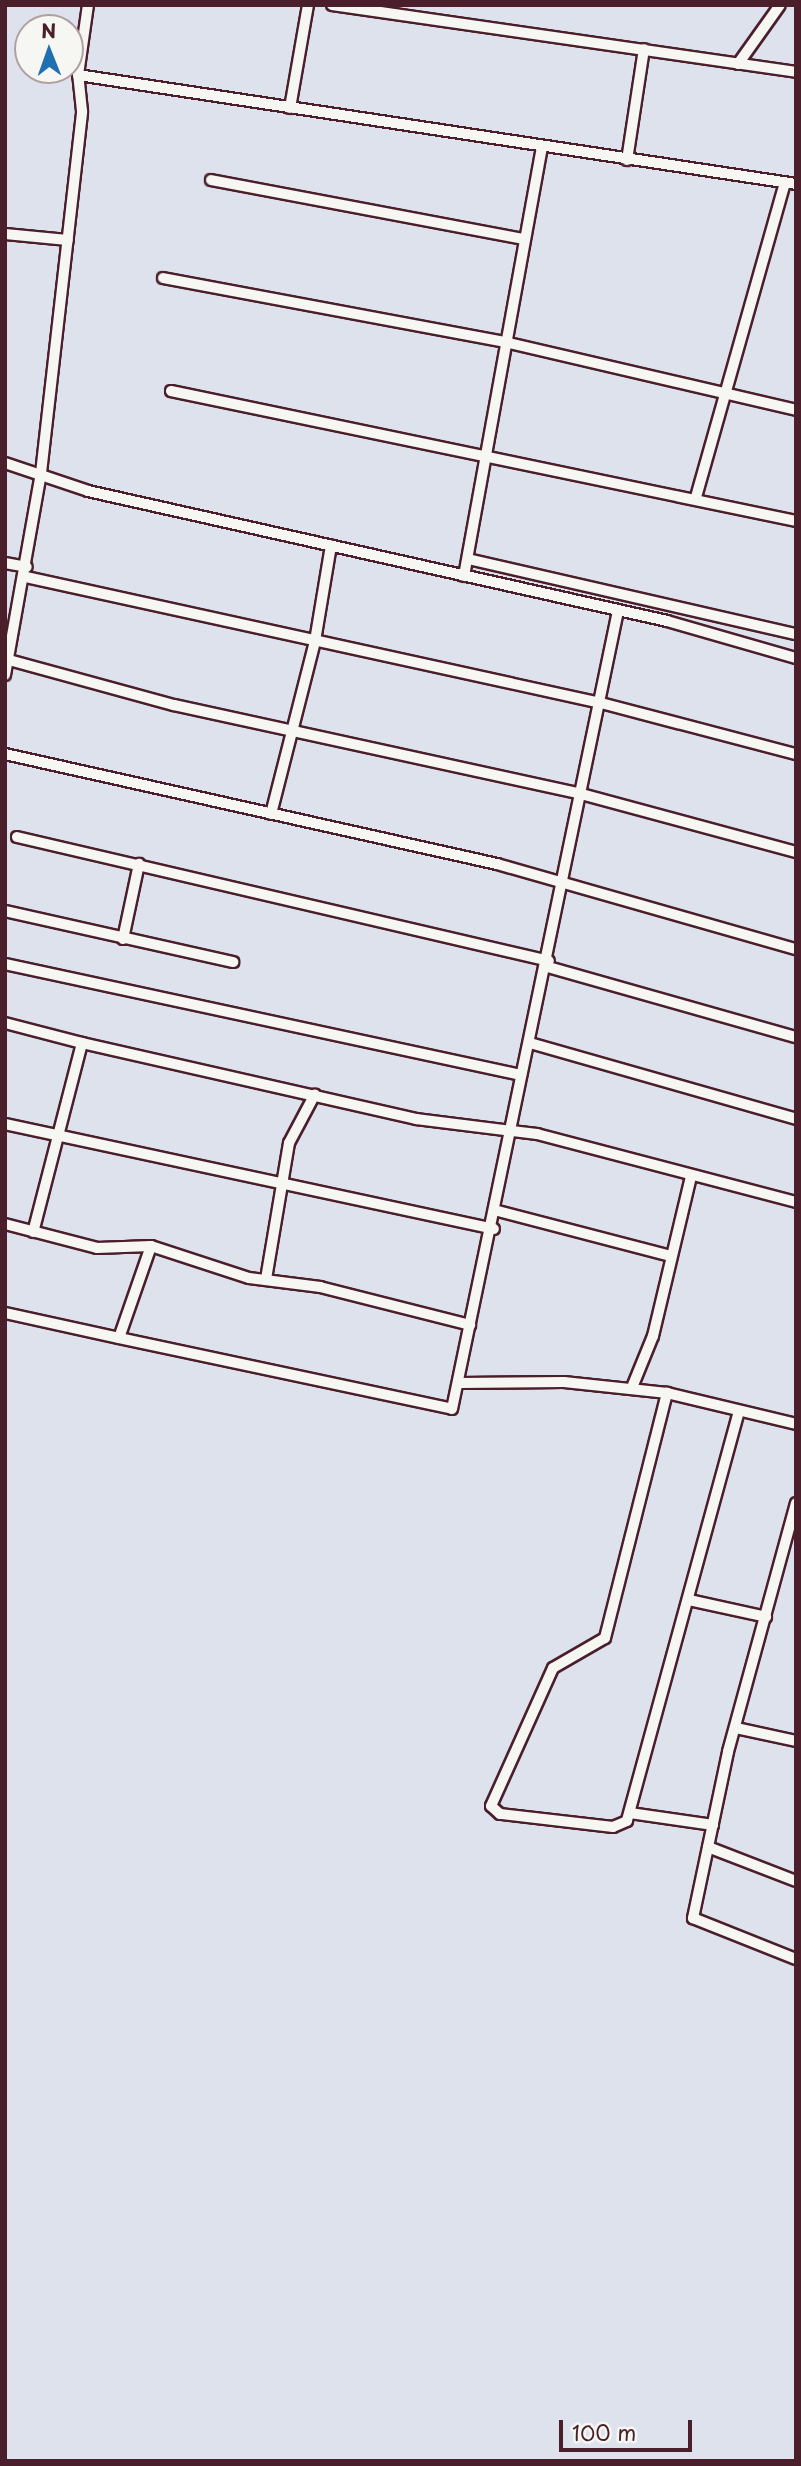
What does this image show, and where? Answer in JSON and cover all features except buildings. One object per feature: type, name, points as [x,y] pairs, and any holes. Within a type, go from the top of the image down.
[{"type":"street","points":[[84,33],[88,5]]},
{"type":"street","points":[[290,108],[308,5]]},
{"type":"street","points":[[332,5],[796,72]]},
{"type":"street","points":[[738,64],[780,5]]},
{"type":"street","points":[[626,160],[644,49]]},
{"type":"street","points":[[84,76],[542,148],[790,183],[724,392],[696,497]]},
{"type":"street","points":[[5,675],[9,660],[9,642],[27,572],[41,473],[82,111],[79,84]]},
{"type":"street","points":[[464,576],[509,343],[524,239],[542,148]]},
{"type":"street","points":[[211,180],[524,239]]},
{"type":"street","points":[[5,234],[68,240]]},
{"type":"street","points":[[163,278],[509,343],[796,410]]},
{"type":"street","points":[[171,391],[487,458],[696,497],[796,522]]},
{"type":"street","points":[[5,463],[88,491],[618,611],[796,658]]},
{"type":"street","points":[[271,814],[315,641],[331,545]]},
{"type":"street","points":[[468,559],[796,634]]},
{"type":"street","points":[[5,563],[27,572],[315,641],[601,702],[796,754]]},
{"type":"street","points":[[5,1313],[452,1409],[498,1211],[510,1129],[548,964],[618,611]]},
{"type":"street","points":[[9,660],[292,732],[581,794],[796,852]]},
{"type":"street","points":[[5,754],[564,882],[796,949]]},
{"type":"street","points":[[17,837],[139,864],[548,964],[796,1037]]},
{"type":"street","points":[[123,939],[139,864]]},
{"type":"street","points":[[5,911],[233,962]]},
{"type":"street","points":[[5,964],[521,1075]]},
{"type":"street","points":[[5,1023],[416,1119],[510,1129],[796,1202]]},
{"type":"street","points":[[530,1042],[796,1119]]},
{"type":"street","points":[[33,1232],[82,1043]]},
{"type":"street","points":[[266,1279],[280,1185],[296,1122],[315,1094]]},
{"type":"street","points":[[5,1124],[494,1229]]},
{"type":"street","points":[[633,1385],[653,1336],[691,1176]]},
{"type":"street","points":[[498,1211],[671,1256]]},
{"type":"street","points":[[5,1224],[97,1248],[150,1246],[177,1260],[470,1325]]},
{"type":"street","points":[[119,1338],[150,1246]]},
{"type":"street","points":[[460,1383],[633,1385],[796,1424]]},
{"type":"street","points":[[667,1392],[605,1638],[553,1668],[491,1806],[500,1814],[613,1827],[625,1825],[739,1411]]},
{"type":"street","points":[[796,1503],[736,1728],[693,1918],[796,1959]]},
{"type":"street","points":[[689,1600],[766,1617]]},
{"type":"street","points":[[736,1728],[796,1741]]},
{"type":"street","points":[[630,1813],[713,1825]]},
{"type":"street","points":[[708,1847],[796,1881]]}]
